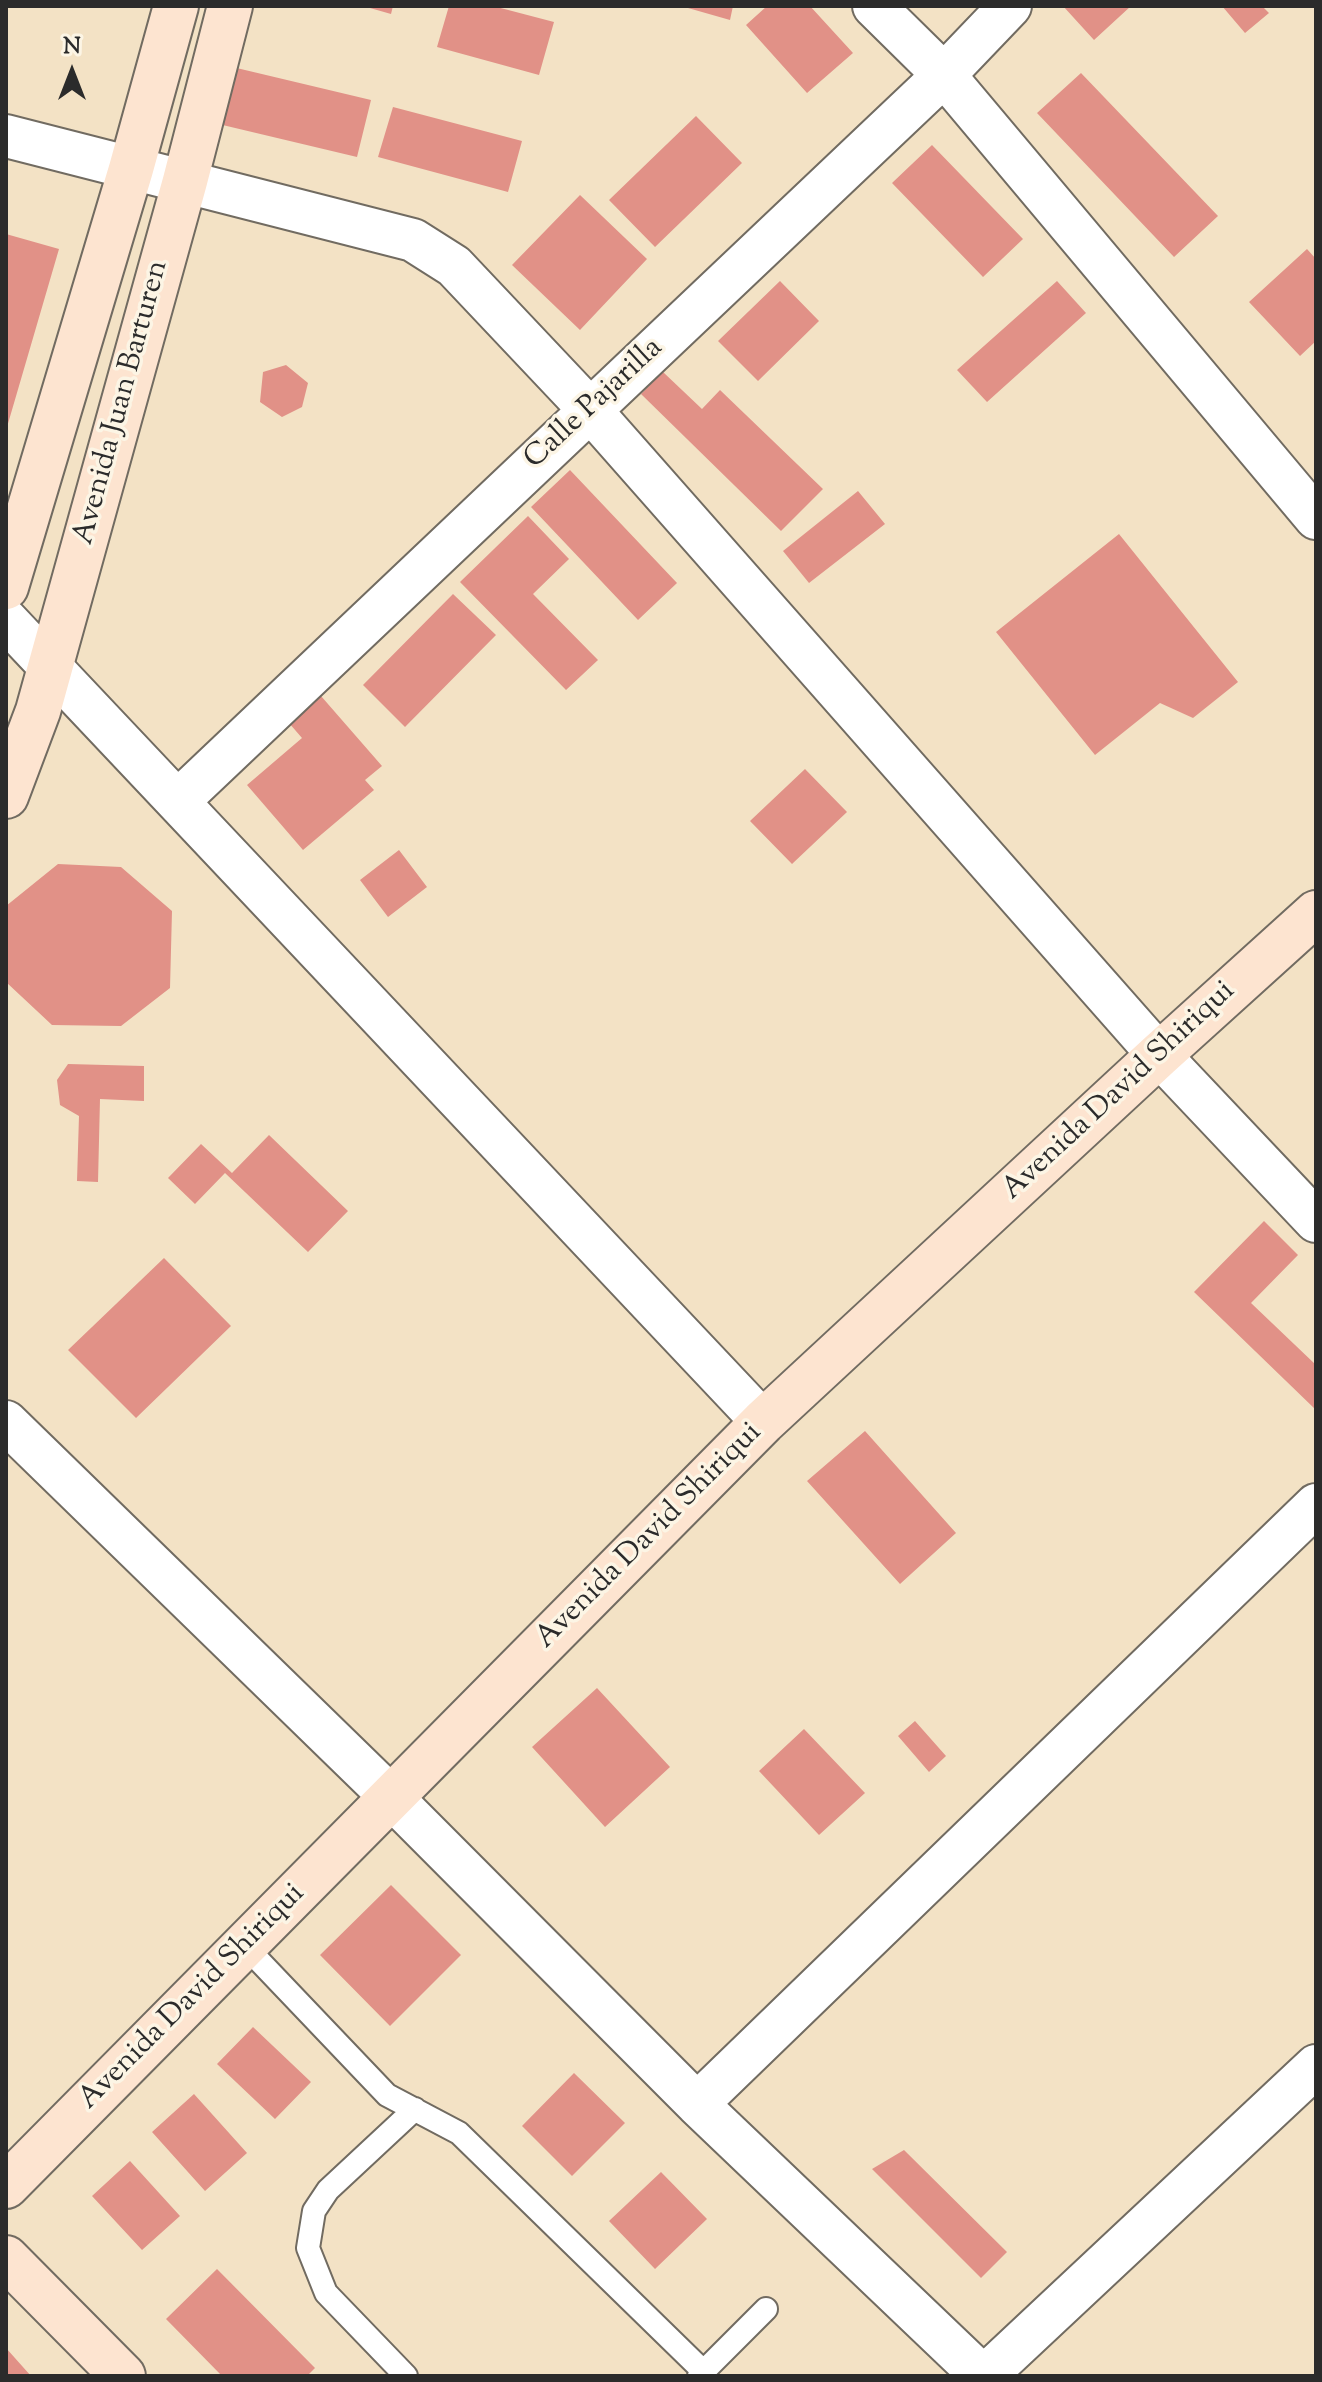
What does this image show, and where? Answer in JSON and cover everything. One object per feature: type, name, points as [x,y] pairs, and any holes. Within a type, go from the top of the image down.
[{"type":"main road","name":"Avenida Juan Barturen","points":[[6,587],[131,169],[176,6]]},
{"type":"main road","name":"Avenida Juan Barturen","points":[[6,796],[38,711],[185,181],[230,6]]},
{"type":"main road","name":"Avenida David Shiriqui","points":[[6,2186],[763,1422],[1316,913]]},
{"type":"main road","points":[[6,2258],[123,2376]]},
{"type":"street","points":[[874,6],[944,75],[1316,518]]},
{"type":"street","name":"Calle Pajarilla","points":[[178,801],[944,75],[1010,6]]},
{"type":"street","points":[[6,136],[413,240],[454,266],[590,410],[1159,1055],[1316,1221]]},
{"type":"street","points":[[6,620],[763,1422]]},
{"type":"street","points":[[6,1422],[392,1798],[697,2104],[984,2376],[1316,2066]]},
{"type":"street","points":[[697,2104],[1316,1505]]},
{"type":"lane","points":[[245,1946],[387,2095],[459,2133],[702,2374],[766,2309]]},
{"type":"lane","points":[[406,2376],[326,2293],[308,2248],[314,2211],[328,2190],[415,2109]]},
{"type":"building","points":[[363,6],[393,6],[391,14]]},
{"type":"building","points":[[449,6],[493,6],[554,22],[539,75],[437,47]]},
{"type":"building","points":[[681,6],[733,6],[730,20]]},
{"type":"building","points":[[767,6],[810,6],[853,53],[807,93],[746,25]]},
{"type":"building","points":[[1063,6],[1131,6],[1094,40]]},
{"type":"building","points":[[1222,6],[1262,6],[1269,13],[1245,33]]},
{"type":"building","points":[[224,65],[371,100],[357,157],[210,122]]},
{"type":"building","points":[[1081,73],[1218,216],[1174,257],[1037,113]]},
{"type":"building","points":[[393,107],[522,141],[508,192],[378,157]]},
{"type":"building","points":[[696,116],[742,163],[655,247],[609,200]]},
{"type":"building","points":[[932,145],[1023,239],[983,277],[892,183]]},
{"type":"building","points":[[580,195],[647,259],[580,330],[512,265]]},
{"type":"building","points":[[6,234],[59,249],[7,427],[6,426]]},
{"type":"building","points":[[1307,249],[1316,259],[1316,341],[1300,356],[1249,302]]},
{"type":"building","points":[[780,281],[819,321],[758,381],[718,341]]},
{"type":"building","points":[[1057,281],[1086,313],[987,402],[957,370]]},
{"type":"building","points":[[286,365],[308,383],[302,407],[282,417],[260,402],[263,372]]},
{"type":"building","points":[[663,372],[702,409],[720,390],[823,489],[781,531],[641,394]]},
{"type":"building","points":[[570,470],[677,583],[638,620],[531,507]]},
{"type":"building","points":[[858,491],[885,524],[809,583],[783,551]]},
{"type":"building","points":[[528,516],[569,559],[533,594],[598,660],[566,690],[460,582]]},
{"type":"building","points":[[1119,534],[1238,682],[1193,718],[1160,703],[1095,755],[996,632]]},
{"type":"building","points":[[453,594],[496,635],[405,727],[363,685]]},
{"type":"building","points":[[321,696],[382,766],[365,780],[374,790],[303,850],[247,785],[302,738],[289,723]]},
{"type":"building","points":[[805,769],[847,812],[792,864],[750,821]]},
{"type":"building","points":[[399,850],[427,887],[388,917],[360,880]]},
{"type":"building","points":[[58,864],[121,867],[172,911],[170,988],[121,1026],[52,1025],[6,982],[6,906]]},
{"type":"building","points":[[68,1064],[144,1066],[144,1101],[100,1099],[98,1182],[77,1181],[79,1116],[60,1105],[57,1080]]},
{"type":"building","points":[[269,1135],[348,1211],[308,1252],[225,1173],[195,1204],[168,1178],[201,1144],[232,1173]]},
{"type":"building","points":[[1264,1221],[1298,1255],[1251,1303],[1316,1365],[1316,1410],[1194,1292]]},
{"type":"building","points":[[164,1258],[231,1326],[136,1418],[68,1350]]},
{"type":"building","points":[[865,1431],[956,1533],[900,1584],[807,1481]]},
{"type":"building","points":[[597,1688],[670,1767],[605,1827],[532,1747]]},
{"type":"building","points":[[915,1721],[946,1756],[929,1772],[898,1736]]},
{"type":"building","points":[[804,1729],[865,1793],[819,1835],[759,1771]]},
{"type":"building","points":[[391,1885],[461,1955],[390,2026],[320,1955]]},
{"type":"building","points":[[253,2027],[311,2082],[275,2119],[217,2064]]},
{"type":"building","points":[[574,2073],[625,2123],[572,2176],[522,2126]]},
{"type":"building","points":[[194,2094],[247,2153],[205,2191],[152,2132]]},
{"type":"building","points":[[904,2150],[1007,2252],[981,2278],[872,2169]]},
{"type":"building","points":[[130,2161],[180,2216],[142,2250],[92,2196]]},
{"type":"building","points":[[661,2172],[707,2219],[655,2269],[609,2221]]},
{"type":"building","points":[[217,2269],[315,2368],[307,2376],[222,2376],[166,2319]]},
{"type":"building","points":[[6,2348],[31,2376],[6,2376]]}]
